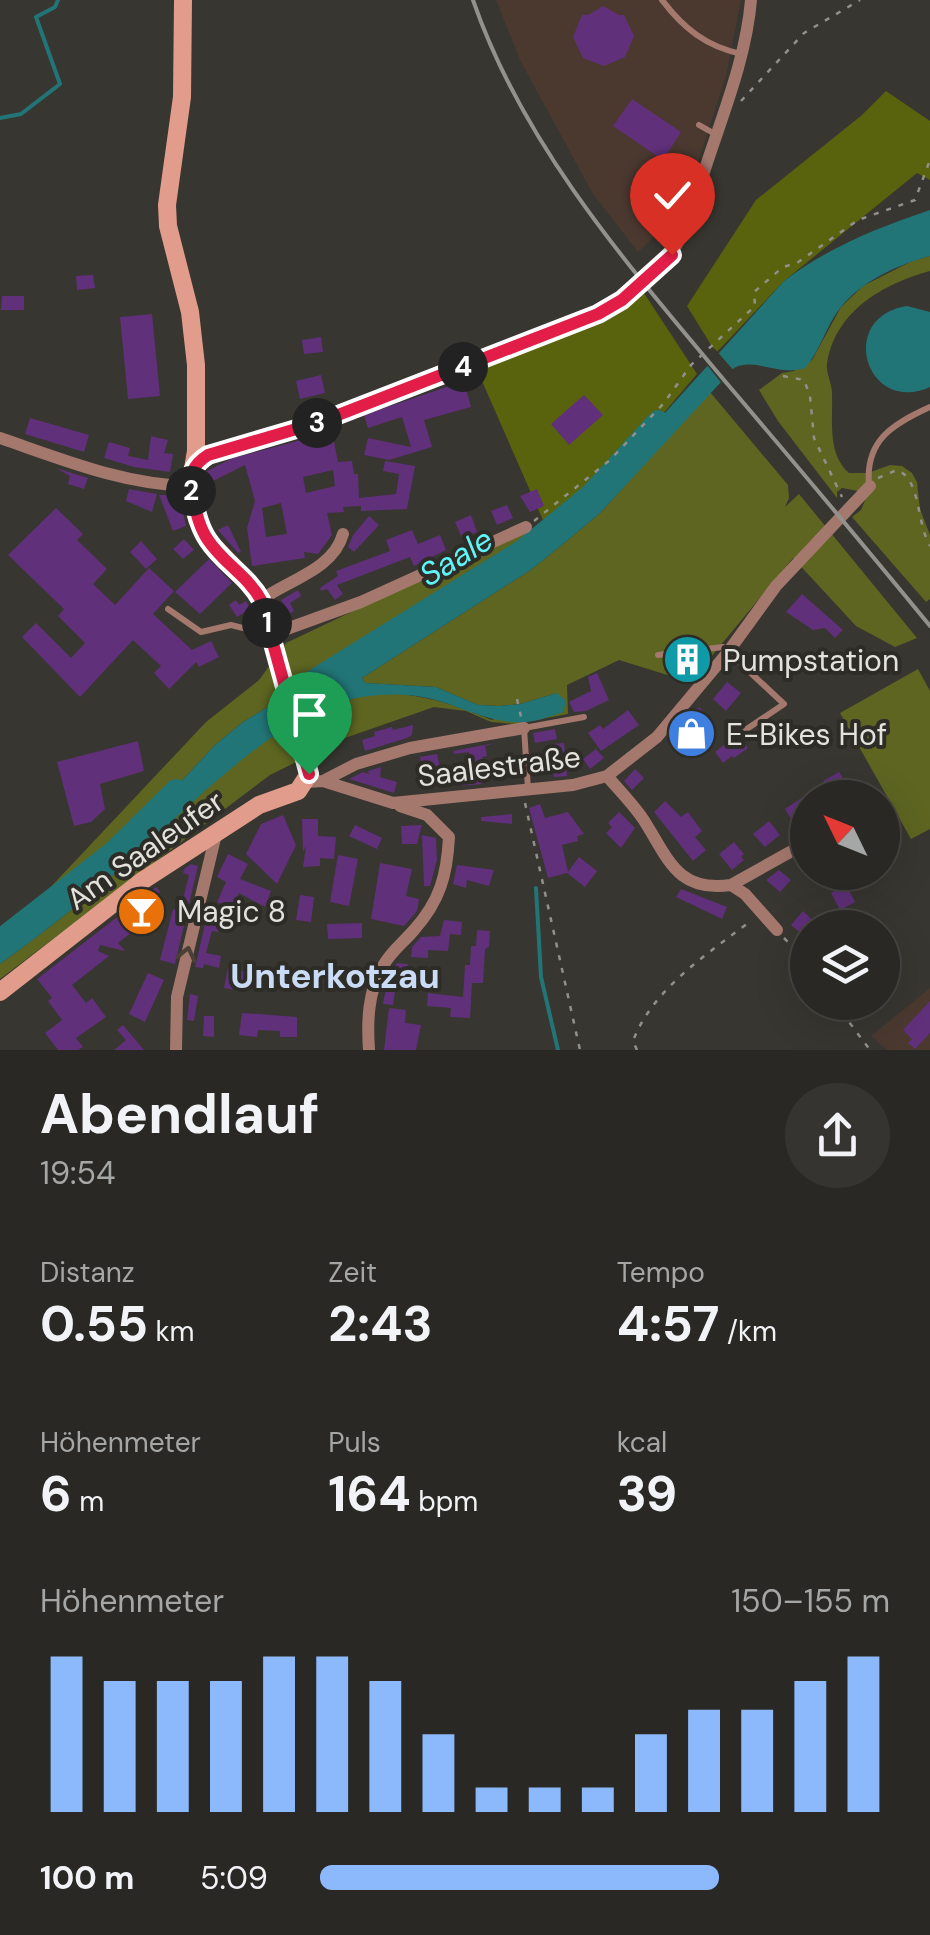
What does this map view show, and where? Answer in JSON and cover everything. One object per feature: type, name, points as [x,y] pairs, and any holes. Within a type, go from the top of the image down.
[{"type":"street","points":[[183,0],[182,97],[167,206],[171,239],[190,312],[196,365],[196,441],[190,480],[198,519],[207,539],[261,600],[309,774],[315,782]]},
{"type":"street","points":[[190,480],[199,461],[219,452],[320,422],[598,314],[622,300],[665,264],[691,208],[721,120],[742,54],[750,0]]},
{"type":"street","points":[[0,438],[77,465],[158,485],[190,480]]},
{"type":"street","points":[[196,441],[204,450],[219,452]]},
{"type":"street","name":"Saalestraße","points":[[315,782],[393,803],[526,791],[607,776],[656,737],[728,652],[776,586],[870,486]]},
{"type":"street","points":[[272,642],[526,528]]},
{"type":"street","points":[[261,600],[330,556],[343,534]]},
{"type":"street","name":"Am Saaleufer","points":[[0,992],[127,892],[259,805],[356,764],[410,748],[524,726]]},
{"type":"street","points":[[607,776],[632,805],[662,854],[681,875],[705,886],[732,885],[790,852]]},
{"type":"street","points":[[369,1050],[371,996],[380,970],[394,948],[414,929],[448,874],[448,838],[440,826],[427,815],[393,803]]},
{"type":"street","points":[[176,1050],[177,997],[216,834]]},
{"type":"street","points":[[732,885],[776,930]]},
{"type":"lane","points":[[662,0],[698,38],[742,54]]},
{"type":"lane","points":[[699,125],[716,135]]},
{"type":"lane","points":[[870,486],[872,450],[884,435],[930,407]]},
{"type":"lane","points":[[168,608],[201,632],[231,625],[272,642]]},
{"type":"lane","points":[[658,654],[723,647],[784,704],[732,740]]},
{"type":"lane","name":"Am Saaleufer","points":[[524,726],[584,717]]},
{"type":"lane","points":[[524,726],[526,791]]},
{"type":"path","points":[[721,120],[804,33],[860,0]]},
{"type":"path","points":[[526,528],[610,460],[664,403],[690,366],[755,306],[754,292],[783,267],[798,263],[858,220],[915,200],[930,160]]},
{"type":"path","points":[[783,376],[804,380],[810,396],[814,438],[840,495],[850,505]]},
{"type":"path","points":[[870,486],[891,471],[908,475],[915,489],[918,518],[930,546]]},
{"type":"path","points":[[517,699],[524,726]]},
{"type":"path","points":[[526,791],[580,1050]]},
{"type":"path","points":[[637,1050],[633,1041],[640,1020],[690,967],[761,913]]},
{"type":"path","points":[[776,930],[790,944]]},
{"type":"path","points":[[848,1020],[870,1050]]},
{"type":"shaded area","points":[[496,0],[741,0],[726,76],[695,171],[660,231],[638,252],[593,194],[520,60]]},
{"type":"shaded area","points":[[930,988],[930,1050],[887,1050],[871,1036],[891,1020],[900,1020],[900,1012]]},
{"type":"green space","points":[[886,91],[930,121],[930,180],[917,173],[784,281],[716,353],[687,306],[756,200]]},
{"type":"green space","points":[[930,256],[930,271],[879,292],[851,315],[832,345],[827,368],[832,390],[834,447],[842,465],[849,473],[902,466],[917,482],[920,509],[930,535],[930,599],[926,602],[852,517],[861,510],[866,498],[858,491],[842,488],[837,498],[759,390],[782,373],[812,360],[841,307],[863,286]]},
{"type":"green space","points":[[642,290],[697,374],[626,457],[545,525],[475,365]]},
{"type":"green space","points":[[710,392],[788,485],[785,507],[799,494],[917,638],[895,647],[856,626],[793,558],[690,682],[619,660],[567,685],[568,714],[515,724],[491,722],[466,711],[492,720],[557,693],[520,704],[478,705],[436,687],[365,683],[362,678],[532,569],[600,513]]},
{"type":"green space","points":[[626,457],[572,511],[513,559],[243,722],[215,745],[116,852],[0,945],[0,928],[46,892],[206,722],[259,680],[286,643],[545,525]]},
{"type":"green space","points":[[918,669],[930,691],[930,829],[911,839],[900,819],[900,780],[878,780],[840,713]]},
{"type":"green space","points":[[405,695],[466,711],[434,707],[342,739],[270,775],[0,979],[0,964],[95,890],[258,747],[318,711],[351,699]]},
{"type":"water","points":[[930,210],[930,256],[882,275],[859,289],[836,314],[805,368],[734,368],[600,513],[563,544],[532,569],[362,678],[365,683],[436,687],[478,705],[520,704],[557,693],[566,701],[563,712],[512,722],[429,698],[398,695],[356,698],[325,708],[294,724],[233,767],[110,878],[0,964],[0,946],[116,852],[215,745],[243,722],[548,534],[588,498],[784,281],[854,240]]},
{"type":"water","points":[[907,306],[930,312],[930,387],[908,392],[889,388],[876,377],[868,362],[866,344],[872,327],[885,314]]},
{"type":"pier","points":[[714,348],[736,373],[723,385],[703,360]]},
{"type":"building","points":[[603,6],[624,15],[634,36],[625,57],[604,66],[583,58],[573,37],[582,15]]},
{"type":"building","points":[[632,99],[681,132],[663,160],[613,126]]},
{"type":"building","points":[[93,275],[95,288],[77,290],[76,276]]},
{"type":"building","points":[[2,296],[24,296],[24,310],[1,310]]},
{"type":"building","points":[[152,314],[160,396],[128,399],[120,317]]},
{"type":"building","points":[[321,337],[323,352],[304,354],[302,340]]},
{"type":"building","points":[[321,375],[325,393],[300,399],[296,381]]},
{"type":"building","points":[[464,381],[471,407],[424,420],[432,447],[389,460],[364,455],[368,438],[411,447],[402,417],[368,428],[364,415]]},
{"type":"building","points":[[584,395],[603,415],[569,445],[551,424]]},
{"type":"building","points":[[30,418],[89,435],[84,452],[25,434]]},
{"type":"building","points":[[332,432],[338,462],[352,461],[354,474],[358,474],[359,498],[396,494],[399,474],[383,471],[385,461],[415,466],[407,509],[361,511],[361,506],[343,507],[344,512],[327,513],[332,535],[318,554],[304,552],[305,558],[252,566],[247,528],[255,501],[245,465],[213,481],[216,488],[206,493],[203,486],[205,472],[233,458]],"holes":[[[333,470],[335,486],[306,493],[303,477]],[[281,503],[287,534],[266,537],[262,508]]]},
{"type":"building","points":[[151,436],[168,440],[164,453],[173,454],[170,472],[104,458],[109,442],[130,448],[128,456],[148,460]]},
{"type":"building","points":[[56,468],[88,478],[84,489],[68,484],[70,476]]},
{"type":"building","points":[[129,489],[157,494],[152,512],[126,501]]},
{"type":"building","points":[[537,489],[544,506],[530,512],[520,496]]},
{"type":"building","points":[[159,495],[176,495],[180,499],[186,526],[173,531]]},
{"type":"building","points":[[507,505],[513,518],[497,525],[491,511]]},
{"type":"building","points":[[56,508],[83,534],[77,540],[107,569],[93,584],[115,605],[149,568],[174,591],[153,614],[192,650],[211,641],[219,657],[199,667],[196,662],[169,689],[154,673],[161,666],[133,640],[80,697],[22,637],[36,623],[71,658],[85,643],[58,616],[64,609],[8,555]]},
{"type":"building","points":[[471,515],[477,532],[462,538],[455,522]]},
{"type":"building","points":[[369,516],[379,525],[354,552],[348,547],[353,535]]},
{"type":"building","points":[[228,525],[241,552],[218,530]]},
{"type":"building","points":[[412,530],[418,544],[440,535],[446,550],[414,566],[410,557],[337,585],[343,594],[335,600],[327,589],[321,591],[338,576],[336,571],[390,551],[386,540]]},
{"type":"building","points":[[184,539],[194,550],[183,559],[173,549]]},
{"type":"building","points":[[141,541],[157,559],[146,569],[130,552]]},
{"type":"building","points":[[209,559],[232,583],[200,614],[175,592]]},
{"type":"building","points":[[298,590],[301,596],[290,603],[294,611],[285,617],[279,608],[284,604],[281,600]]},
{"type":"building","points":[[802,594],[843,630],[835,638],[825,628],[813,630],[786,612]]},
{"type":"building","points":[[236,600],[239,605],[246,601],[250,609],[237,617],[229,605]]},
{"type":"building","points":[[597,673],[609,700],[574,712],[569,702],[591,691],[588,677]]},
{"type":"building","points":[[727,682],[741,693],[726,711],[713,699]]},
{"type":"building","name":"E-Bikes Hof","points":[[699,707],[708,716],[701,724],[706,728],[689,746],[683,746],[677,739],[696,719],[692,716]]},
{"type":"building","points":[[628,710],[639,725],[601,751],[588,733],[600,725],[603,729]]},
{"type":"building","points":[[413,725],[412,735],[407,738],[365,751],[362,740],[375,736],[374,732]]},
{"type":"building","points":[[555,729],[557,739],[535,743],[533,733]]},
{"type":"building","points":[[742,740],[748,748],[723,763],[715,752],[725,744],[729,749]]},
{"type":"building","points":[[138,741],[144,771],[100,784],[105,809],[91,822],[74,826],[57,762]]},
{"type":"building","points":[[495,743],[485,746],[482,784],[458,786],[456,775],[471,774],[469,752],[453,751]]},
{"type":"building","points":[[564,743],[567,776],[554,777],[551,744]]},
{"type":"building","points":[[596,749],[604,758],[590,769],[583,759]]},
{"type":"building","points":[[437,754],[441,771],[423,775],[420,757]]},
{"type":"building","points":[[381,767],[380,777],[397,782],[394,793],[349,779],[363,772],[369,774],[368,771]]},
{"type":"building","points":[[635,769],[644,778],[632,790],[624,781]]},
{"type":"building","points":[[839,772],[844,780],[825,780]]},
{"type":"building","points":[[665,801],[681,817],[688,812],[702,831],[695,837],[706,850],[693,861],[654,812]]},
{"type":"building","points":[[540,804],[545,818],[568,812],[584,834],[577,836],[578,841],[562,845],[568,872],[579,857],[597,871],[585,887],[567,873],[548,878],[529,808]]},
{"type":"building","points":[[619,812],[635,828],[621,848],[606,833],[612,827],[608,823]]},
{"type":"building","points":[[512,814],[512,824],[481,821],[481,817]]},
{"type":"building","points":[[283,815],[296,845],[277,884],[246,854],[261,824]]},
{"type":"building","points":[[302,819],[318,819],[318,836],[336,837],[334,859],[320,858],[320,866],[303,867],[306,846],[303,852]]},
{"type":"building","points":[[769,821],[780,835],[765,847],[753,834]]},
{"type":"building","points":[[355,825],[382,838],[377,849],[349,836]]},
{"type":"building","points":[[422,825],[417,844],[402,844],[401,826]]},
{"type":"building","points":[[422,835],[436,838],[437,860],[430,886],[424,886]]},
{"type":"building","points":[[734,842],[744,860],[732,870],[719,854]]},
{"type":"building","points":[[228,854],[248,864],[240,879],[271,891],[265,907],[239,893],[232,909],[217,902],[226,882],[217,877]]},
{"type":"building","points":[[338,855],[358,859],[349,906],[330,902]]},
{"type":"building","points":[[380,863],[412,869],[406,896],[419,899],[417,911],[404,926],[371,919]]},
{"type":"building","points":[[191,864],[198,866],[175,964],[160,960],[173,909],[180,911],[189,875],[183,873],[184,869]]},
{"type":"building","points":[[457,865],[494,870],[489,886],[467,880],[466,888],[453,884]]},
{"type":"building","points":[[779,870],[790,881],[780,892],[766,880]]},
{"type":"building","points":[[156,887],[160,892],[155,896],[164,907],[118,943],[125,951],[100,945],[98,951],[109,956],[72,985],[86,1003],[92,998],[106,1017],[76,1038],[83,1047],[58,1050],[45,1033],[62,1020],[37,979]]},
{"type":"building","points":[[681,889],[727,907],[722,919],[676,897]]},
{"type":"building","points":[[849,890],[855,902],[840,910],[831,893]]},
{"type":"building","points":[[300,895],[314,897],[311,922],[296,920]]},
{"type":"building","points":[[210,903],[207,921],[221,924],[218,932],[212,931],[206,953],[221,956],[219,968],[204,964],[203,968],[195,967]]},
{"type":"building","points":[[444,920],[462,922],[461,935],[450,934],[448,951],[428,950],[428,958],[411,957],[412,947],[421,937],[440,936]]},
{"type":"building","points":[[362,923],[362,938],[328,939],[327,924]]},
{"type":"building","points":[[477,930],[490,931],[483,983],[472,983],[470,1018],[450,1017],[451,1008],[427,1006],[428,993],[463,997],[465,965],[470,965]]},
{"type":"building","points":[[397,963],[408,964],[405,985],[396,984],[393,1005],[383,1004],[388,978]]},
{"type":"building","points":[[228,968],[246,972],[242,991],[224,988]]},
{"type":"building","points":[[148,973],[164,980],[145,1022],[129,1014]]},
{"type":"building","points":[[190,994],[198,996],[194,1021],[187,1020]]},
{"type":"building","points":[[930,1001],[930,1033],[915,1049],[903,1030]]},
{"type":"building","points":[[389,1008],[406,1010],[405,1023],[421,1025],[416,1050],[384,1050]]},
{"type":"building","points":[[242,1013],[297,1017],[297,1037],[280,1037],[280,1031],[258,1030],[257,1037],[239,1035]]},
{"type":"building","points":[[204,1016],[214,1016],[214,1037],[203,1036]]},
{"type":"building","points":[[123,1025],[144,1050],[114,1050],[126,1040],[117,1030]]},
{"type":"waterway","points":[[0,118],[21,114],[60,84],[36,17],[55,7],[58,0]]},
{"type":"waterway","name":"Saale","points":[[282,699],[523,549],[590,494],[658,420]]},
{"type":"waterway","name":"Saale","points":[[0,939],[113,851],[176,789]]},
{"type":"waterway","points":[[536,888],[541,977],[558,1050]]},
{"type":"railway","points":[[473,0],[520,104],[581,201],[651,292],[930,626]]},
{"type":"place","name":"Pumpstation","points":[[688,660]]},
{"type":"place","name":"E-Bikes Hof","points":[[691,734]]},
{"type":"place","name":"Magic 8","points":[[142,911]]},
{"type":"district","name":"Unterkotzau","points":[[335,976]]},
{"type":"route","points":[[309,774],[261,600],[202,530],[190,486],[195,466],[208,455],[320,422],[598,314],[622,300],[672,255]]}]
